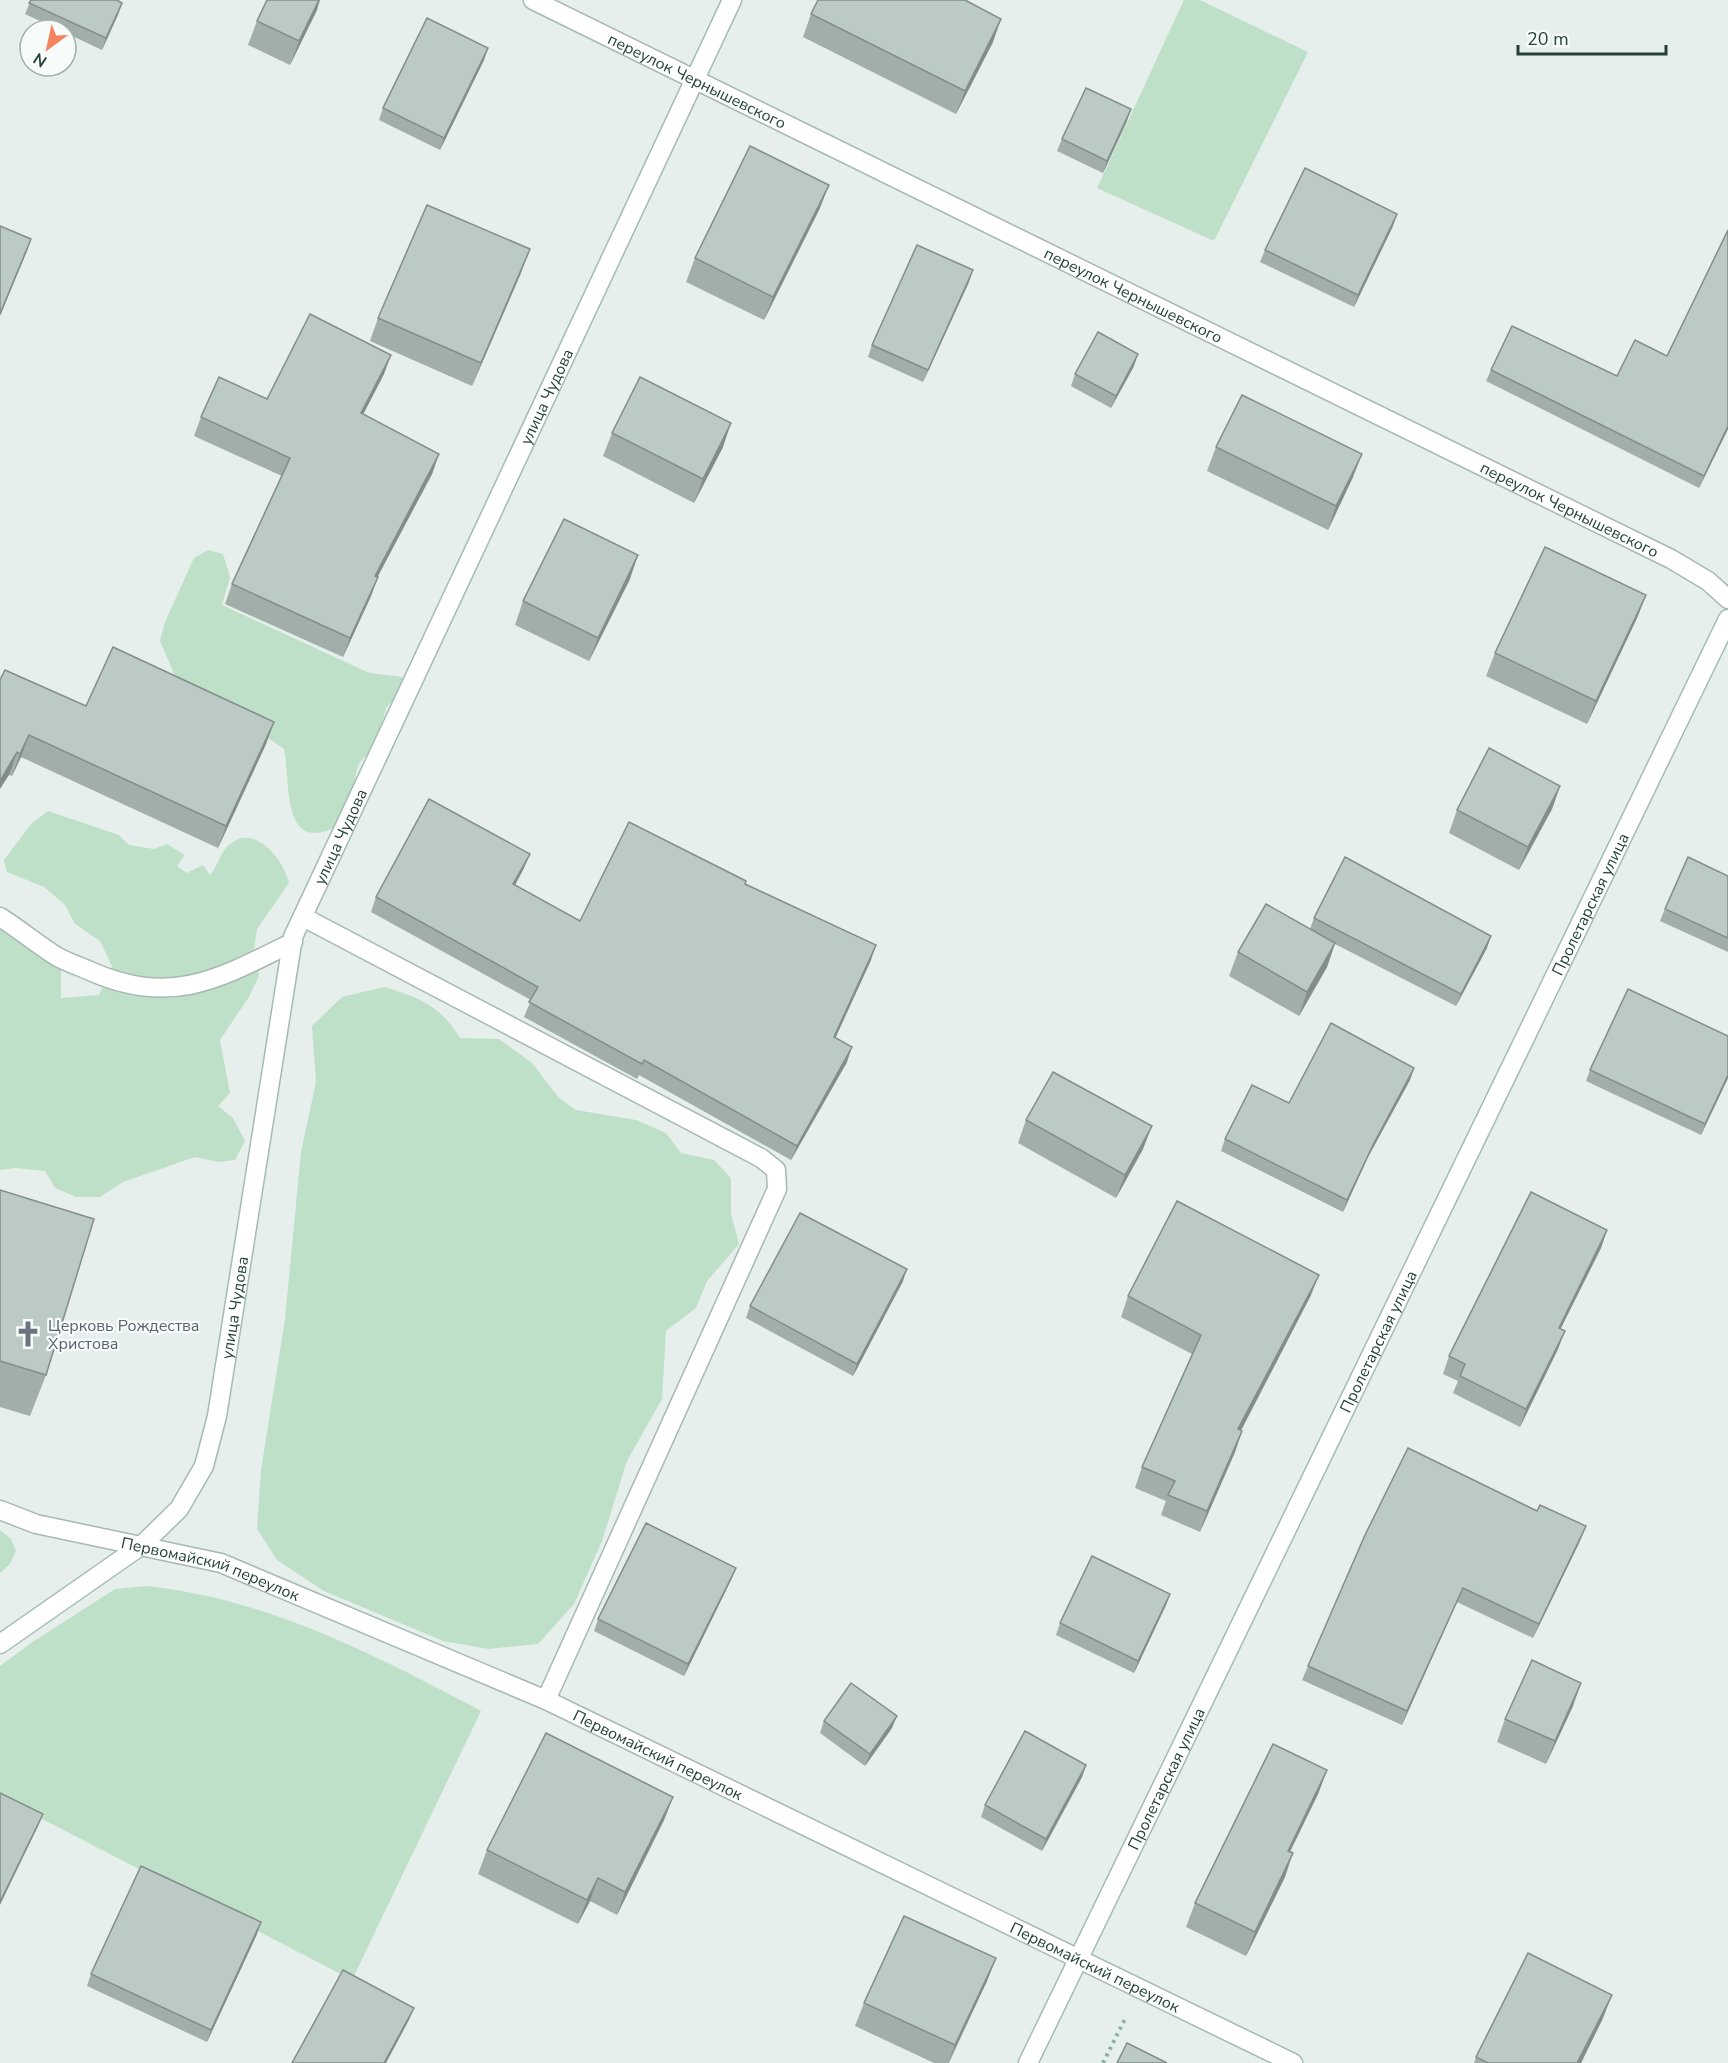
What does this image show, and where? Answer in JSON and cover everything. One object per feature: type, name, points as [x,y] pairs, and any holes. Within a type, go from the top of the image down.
[{"type":"street","name":"переулок Чернышевского","points":[[533,0],[1671,558],[1708,581],[1728,599]]},
{"type":"street","name":"улица Чудова","points":[[0,1644],[142,1545],[179,1509],[204,1466],[218,1416],[292,942],[732,0]]},
{"type":"street","name":"Пролетарская улица","points":[[1028,2063],[1728,619]]},
{"type":"street","points":[[303,916],[761,1158],[776,1170],[777,1189],[546,1700]]},
{"type":"street","points":[[0,917],[57,957],[108,979],[142,988],[185,987],[219,977],[292,942]]},
{"type":"street","name":"Первомайский переулок","points":[[0,1510],[36,1524],[221,1563],[546,1700],[1293,2063]]},
{"type":"path","points":[[1103,2063],[1140,1988]]},
{"type":"green space","points":[[1184,0],[1200,0],[1308,52],[1214,241],[1097,188]]},
{"type":"green space","points":[[208,550],[223,554],[230,577],[222,605],[367,672],[404,678],[402,690],[386,708],[376,749],[358,766],[352,794],[338,826],[319,833],[306,831],[297,823],[292,811],[284,749],[258,731],[181,690],[160,641],[165,622],[194,558]]},
{"type":"green space","points":[[48,811],[119,835],[129,845],[154,849],[167,844],[185,855],[177,866],[187,873],[203,865],[210,875],[230,844],[249,838],[267,847],[281,864],[289,883],[257,929],[254,949],[259,976],[249,997],[220,1040],[230,1093],[218,1106],[233,1118],[245,1141],[235,1160],[218,1162],[195,1157],[123,1182],[100,1197],[76,1197],[55,1188],[45,1171],[16,1168],[0,1170],[0,927],[61,968],[61,998],[99,995],[112,966],[100,941],[75,924],[65,905],[44,887],[7,872],[4,860],[31,824]]},
{"type":"green space","points":[[384,987],[419,999],[437,1011],[453,1027],[460,1038],[499,1039],[532,1063],[559,1098],[576,1110],[636,1120],[666,1133],[681,1153],[714,1160],[731,1178],[731,1214],[739,1244],[707,1281],[696,1308],[666,1331],[662,1399],[627,1461],[602,1541],[574,1604],[538,1644],[489,1649],[443,1641],[324,1591],[277,1560],[257,1529],[261,1470],[285,1319],[301,1152],[316,1082],[312,1026],[342,997]]},
{"type":"green space","points":[[0,1530],[11,1539],[16,1551],[10,1564],[0,1573]]},
{"type":"green space","points":[[147,1586],[192,1593],[278,1616],[361,1650],[481,1711],[352,1980],[0,1797],[0,1666],[31,1643],[115,1589]]},
{"type":"building","points":[[31,0],[117,0],[122,3],[106,38],[78,25],[78,18],[62,18],[29,3]]},
{"type":"building","points":[[267,0],[319,0],[299,41],[257,21]]},
{"type":"building","points":[[818,0],[965,0],[1001,19],[965,91],[811,14]]},
{"type":"building","points":[[427,18],[488,48],[444,138],[383,108]]},
{"type":"building","points":[[1086,88],[1131,109],[1107,161],[1062,139]]},
{"type":"building","points":[[750,146],[829,185],[773,297],[695,258]]},
{"type":"building","points":[[1305,168],[1397,214],[1358,295],[1265,250]]},
{"type":"building","points":[[427,205],[530,249],[481,363],[378,318]]},
{"type":"building","points":[[0,226],[31,239],[0,314]]},
{"type":"building","points":[[1728,230],[1728,426],[1704,476],[1491,370],[1512,326],[1617,376],[1635,340],[1667,356]]},
{"type":"building","points":[[917,245],[973,270],[928,370],[872,345]]},
{"type":"building","points":[[310,314],[391,355],[361,413],[439,454],[375,576],[378,577],[350,638],[232,584],[290,458],[201,417],[219,377],[267,399]]},
{"type":"building","points":[[1098,332],[1138,354],[1116,396],[1075,374]]},
{"type":"building","points":[[640,377],[731,423],[703,479],[612,433]]},
{"type":"building","points":[[1242,395],[1362,454],[1336,506],[1216,447]]},
{"type":"building","points":[[564,519],[638,555],[598,638],[523,601]]},
{"type":"building","points":[[1545,547],[1646,595],[1596,701],[1495,653]]},
{"type":"building","points":[[113,647],[274,722],[226,826],[29,735],[20,754],[17,752],[0,781],[0,680],[5,670],[86,706]]},
{"type":"building","points":[[1489,748],[1560,786],[1528,847],[1457,810]]},
{"type":"building","points":[[429,799],[530,854],[513,884],[580,921],[629,822],[746,881],[745,884],[876,945],[834,1037],[852,1047],[797,1146],[644,1060],[642,1064],[529,1002],[538,987],[376,897]]},
{"type":"building","points":[[1345,857],[1491,936],[1461,994],[1314,918]]},
{"type":"building","points":[[1688,857],[1728,876],[1728,938],[1665,909]]},
{"type":"building","points":[[1266,904],[1335,943],[1307,992],[1238,952]]},
{"type":"building","points":[[1628,989],[1728,1036],[1728,1075],[1705,1124],[1590,1070]]},
{"type":"building","points":[[1331,1023],[1414,1068],[1347,1200],[1225,1139],[1252,1085],[1289,1103]]},
{"type":"building","points":[[1053,1072],[1152,1126],[1125,1175],[1026,1120]]},
{"type":"building","name":"Церковь Рождества Христова","points":[[0,1190],[94,1219],[46,1375],[0,1361]]},
{"type":"building","points":[[1531,1192],[1607,1230],[1559,1328],[1565,1331],[1526,1409],[1460,1376],[1465,1364],[1449,1356]]},
{"type":"building","points":[[1177,1201],[1319,1275],[1238,1429],[1242,1431],[1207,1511],[1168,1495],[1175,1481],[1142,1467],[1201,1335],[1128,1296]]},
{"type":"building","points":[[800,1213],[907,1269],[857,1364],[750,1306]]},
{"type":"building","points":[[1408,1448],[1537,1511],[1540,1505],[1586,1526],[1539,1624],[1463,1588],[1407,1711],[1308,1666],[1365,1535]]},
{"type":"building","points":[[646,1523],[736,1568],[688,1664],[598,1619]]},
{"type":"building","points":[[1092,1556],[1170,1594],[1138,1661],[1060,1623]]},
{"type":"building","points":[[1532,1660],[1581,1683],[1555,1741],[1505,1719]]},
{"type":"building","points":[[851,1683],[897,1716],[870,1754],[824,1721]]},
{"type":"building","points":[[1025,1731],[1086,1765],[1046,1839],[985,1805]]},
{"type":"building","points":[[546,1733],[673,1797],[625,1892],[598,1878],[587,1900],[487,1850]]},
{"type":"building","points":[[1273,1744],[1327,1770],[1288,1851],[1293,1853],[1255,1932],[1195,1903]]},
{"type":"building","points":[[0,1793],[43,1814],[0,1902]]},
{"type":"building","points":[[141,1866],[261,1922],[211,2030],[91,1974]]},
{"type":"building","points":[[904,1916],[996,1958],[955,2045],[864,2003]]},
{"type":"building","points":[[1528,1953],[1612,1995],[1577,2063],[1488,2063],[1476,2057]]},
{"type":"building","points":[[343,1970],[414,2008],[384,2063],[292,2063]]},
{"type":"building","points":[[1127,2043],[1167,2063],[1117,2063]]},
{"type":"place","name":"Церковь Рождества Христова","points":[[28,1334]]}]
